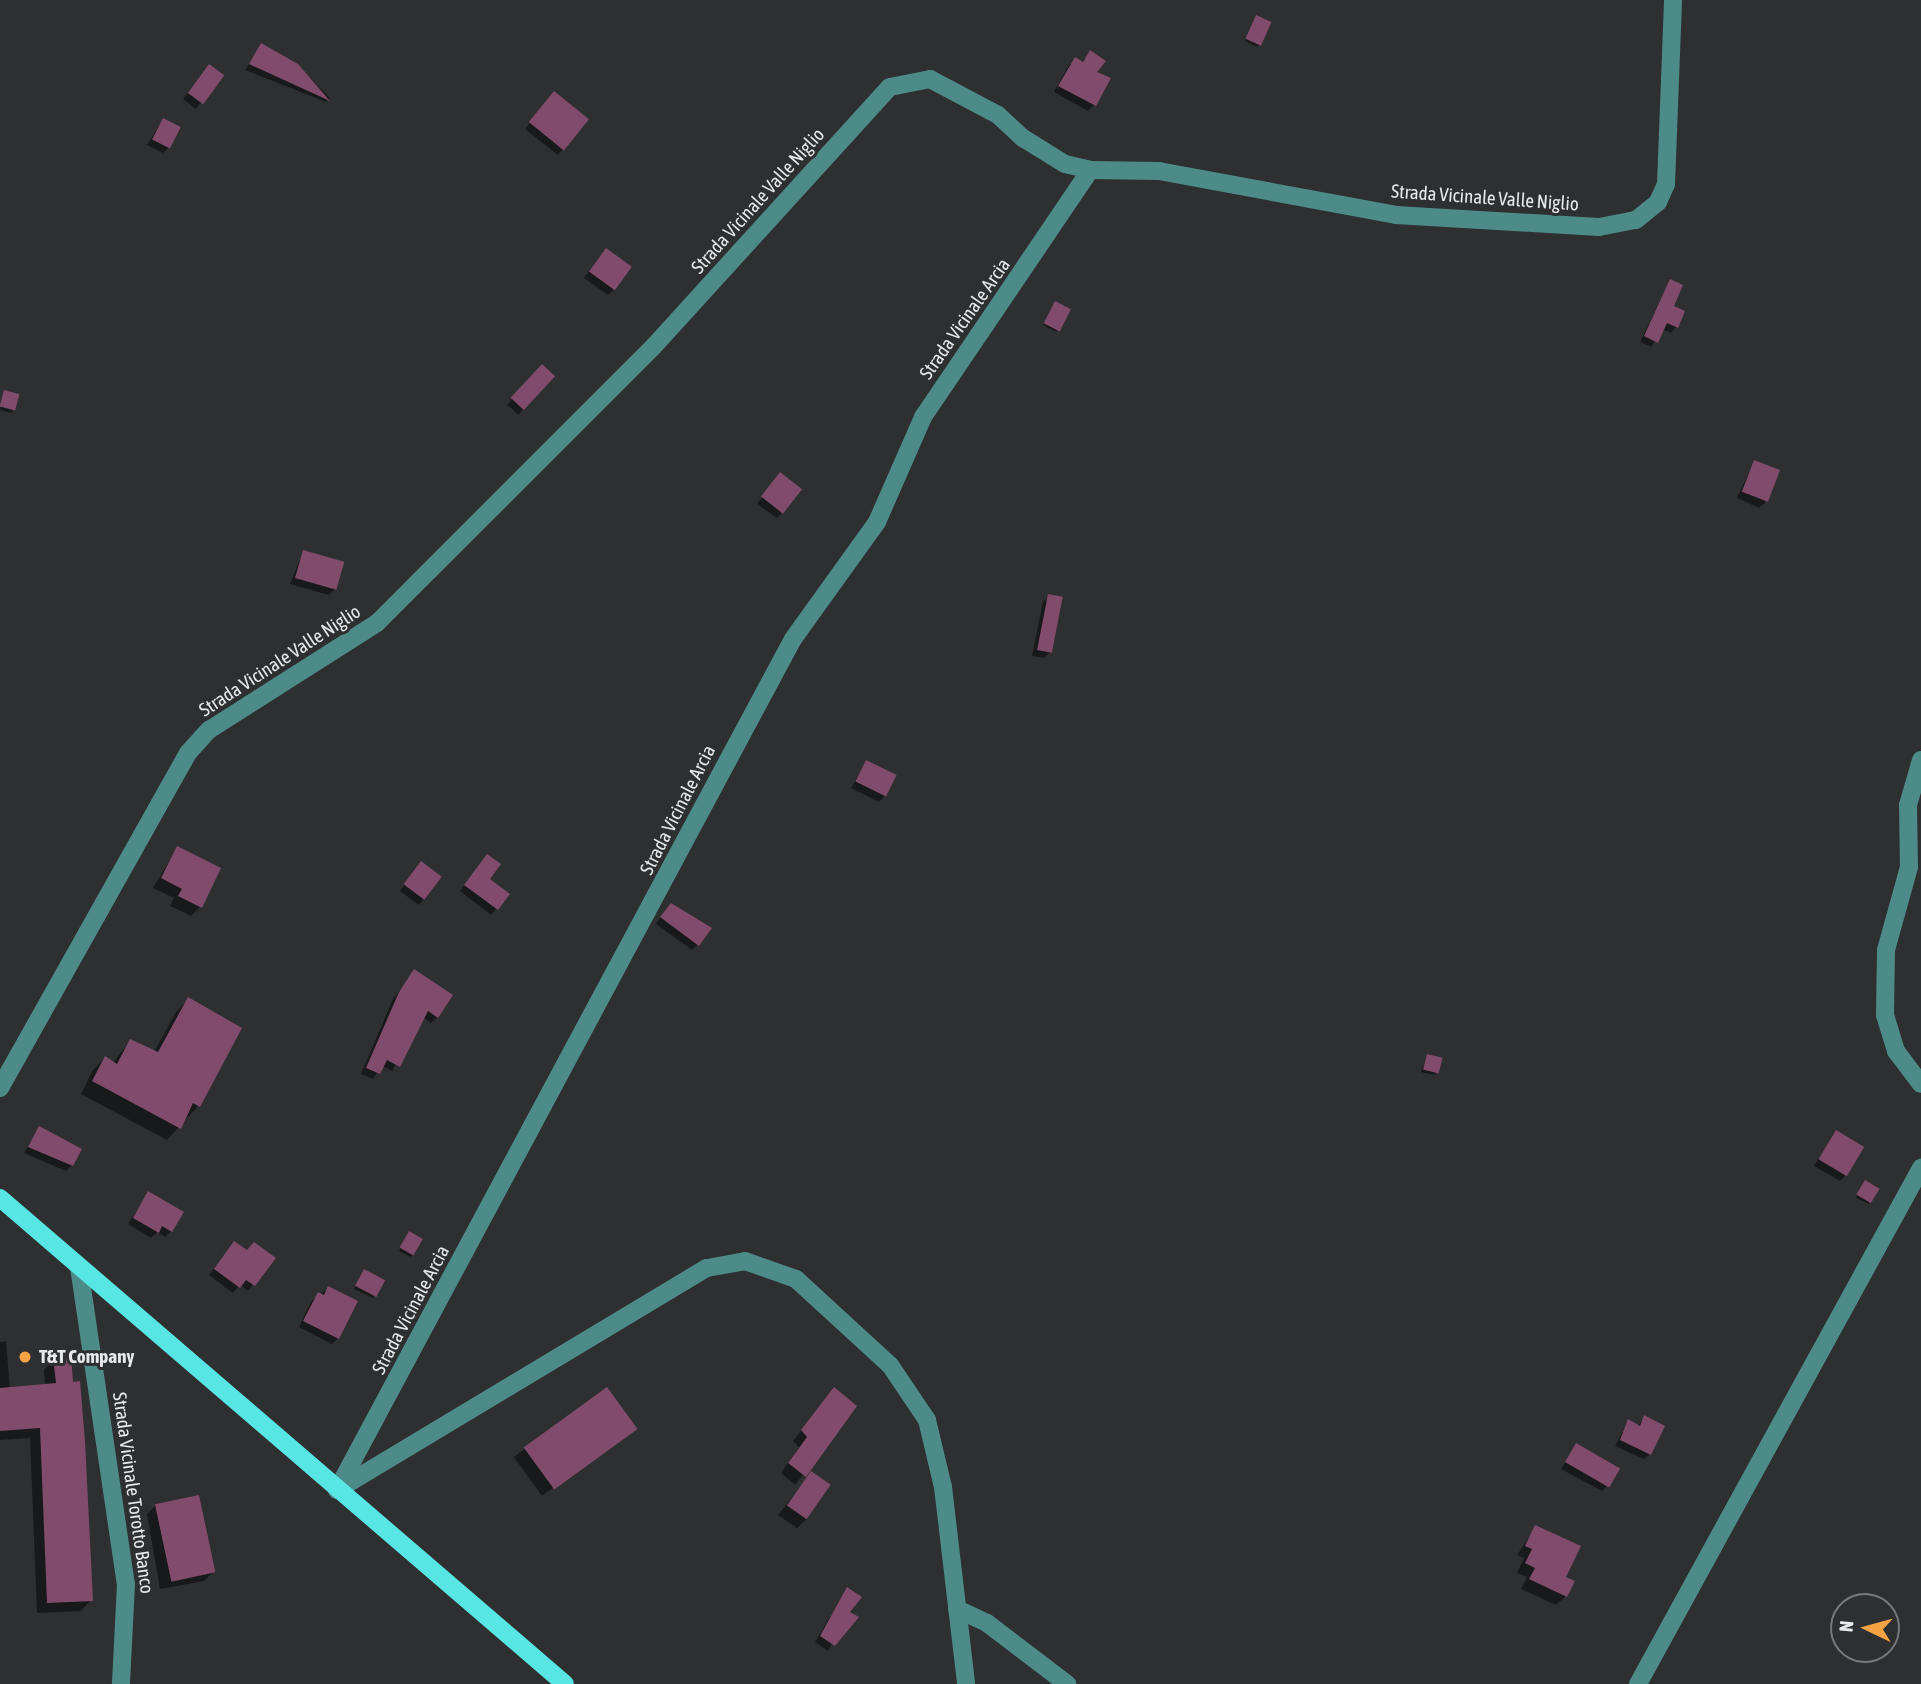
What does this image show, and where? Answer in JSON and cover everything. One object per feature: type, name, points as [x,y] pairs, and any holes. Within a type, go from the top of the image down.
[{"type":"main road","points":[[0,1198],[565,1684]]},
{"type":"street","name":"Strada Vicinale Valle Niglio","points":[[0,1088],[188,753],[209,730],[377,623],[654,346],[890,87],[930,79],[998,115],[1023,138],[1065,164],[1090,170],[1159,171],[1396,215],[1600,227],[1636,219],[1658,202],[1666,184],[1666,91],[1673,0]]},
{"type":"street","name":"Strada Vicinale Arcia","points":[[337,1490],[793,639],[877,522],[923,417],[1090,170]]},
{"type":"street","points":[[1921,760],[1908,805],[1909,867],[1886,950],[1885,1015],[1896,1051],[1921,1084]]},
{"type":"street","points":[[1638,1684],[1921,1168]]},
{"type":"street","points":[[337,1490],[707,1268],[745,1261],[796,1279],[890,1365],[927,1420],[943,1487],[966,1684]]},
{"type":"street","name":"Strada Vicinale Torotto Banco","points":[[79,1267],[125,1584],[121,1684]]},
{"type":"street","points":[[957,1609],[987,1623],[1067,1684]]},
{"type":"building","points":[[1256,15],[1272,22],[1261,46],[1245,39]]},
{"type":"building","points":[[261,43],[298,64],[330,101],[249,64]]},
{"type":"building","points":[[1090,50],[1106,61],[1097,72],[1111,78],[1096,106],[1058,86],[1075,57],[1083,62]]},
{"type":"building","points":[[209,64],[224,75],[203,104],[188,93]]},
{"type":"building","points":[[554,91],[589,119],[564,150],[529,122]]},
{"type":"building","points":[[163,118],[181,127],[170,148],[152,139]]},
{"type":"building","points":[[606,248],[632,267],[615,290],[589,271]]},
{"type":"building","points":[[1670,279],[1683,285],[1674,306],[1685,311],[1678,328],[1667,323],[1658,343],[1644,336]]},
{"type":"building","points":[[1055,301],[1071,309],[1060,331],[1044,323]]},
{"type":"building","points":[[542,364],[555,376],[524,410],[511,398]]},
{"type":"building","points":[[4,390],[19,394],[15,411],[0,407]]},
{"type":"building","points":[[1754,460],[1780,470],[1768,502],[1742,492]]},
{"type":"building","points":[[780,472],[802,489],[783,514],[761,496]]},
{"type":"building","points":[[303,550],[344,562],[336,590],[295,578]]},
{"type":"building","points":[[1048,594],[1063,597],[1052,653],[1037,650]]},
{"type":"building","points":[[866,760],[897,775],[886,796],[855,782]]},
{"type":"building","points":[[177,846],[221,868],[202,908],[178,896],[182,889],[161,878]]},
{"type":"building","points":[[487,854],[501,864],[490,879],[510,894],[498,910],[464,885]]},
{"type":"building","points":[[421,861],[442,877],[424,900],[404,884]]},
{"type":"building","points":[[671,903],[712,928],[699,946],[660,917]]},
{"type":"building","points":[[414,969],[453,995],[438,1018],[428,1011],[400,1067],[387,1060],[380,1074],[366,1068],[399,992]]},
{"type":"building","points":[[188,997],[242,1028],[200,1107],[193,1103],[181,1129],[92,1081],[105,1056],[117,1064],[130,1039],[158,1052]]},
{"type":"building","points":[[1427,1054],[1443,1058],[1439,1073],[1423,1070]]},
{"type":"building","points":[[39,1126],[82,1149],[73,1166],[28,1147]]},
{"type":"building","points":[[1836,1130],[1864,1147],[1847,1176],[1818,1159]]},
{"type":"building","points":[[1865,1180],[1880,1189],[1871,1203],[1856,1195]]},
{"type":"building","points":[[148,1191],[184,1212],[172,1232],[162,1226],[159,1233],[133,1218]]},
{"type":"building","points":[[409,1231],[423,1239],[413,1255],[400,1247]]},
{"type":"building","points":[[234,1241],[247,1250],[254,1242],[276,1258],[255,1286],[246,1280],[240,1288],[214,1269]]},
{"type":"building","points":[[364,1269],[385,1280],[376,1297],[355,1286]]},
{"type":"building","points":[[328,1286],[358,1301],[339,1339],[303,1321],[318,1292],[324,1295]]},
{"type":"building","points":[[71,1355],[73,1382],[80,1381],[93,1601],[47,1603],[40,1428],[0,1431],[0,1388],[56,1383],[53,1358]]},
{"type":"building","points":[[607,1387],[638,1429],[554,1490],[524,1448]]},
{"type":"building","points":[[834,1387],[857,1406],[806,1477],[788,1463],[807,1437],[801,1430]]},
{"type":"building","points":[[1644,1415],[1665,1426],[1651,1455],[1620,1440],[1628,1419],[1640,1426]]},
{"type":"building","points":[[1576,1443],[1620,1468],[1609,1488],[1565,1462]]},
{"type":"building","points":[[811,1471],[831,1485],[807,1519],[787,1505]]},
{"type":"building","points":[[199,1495],[215,1572],[171,1582],[155,1504]]},
{"type":"building","points":[[1535,1525],[1581,1546],[1566,1577],[1575,1581],[1567,1597],[1529,1579],[1535,1568],[1525,1563],[1532,1549],[1525,1546]]},
{"type":"building","points":[[847,1587],[862,1597],[850,1612],[859,1617],[835,1646],[820,1636]]},
{"type":"place","name":"T&T Company","points":[[25,1357]]}]
